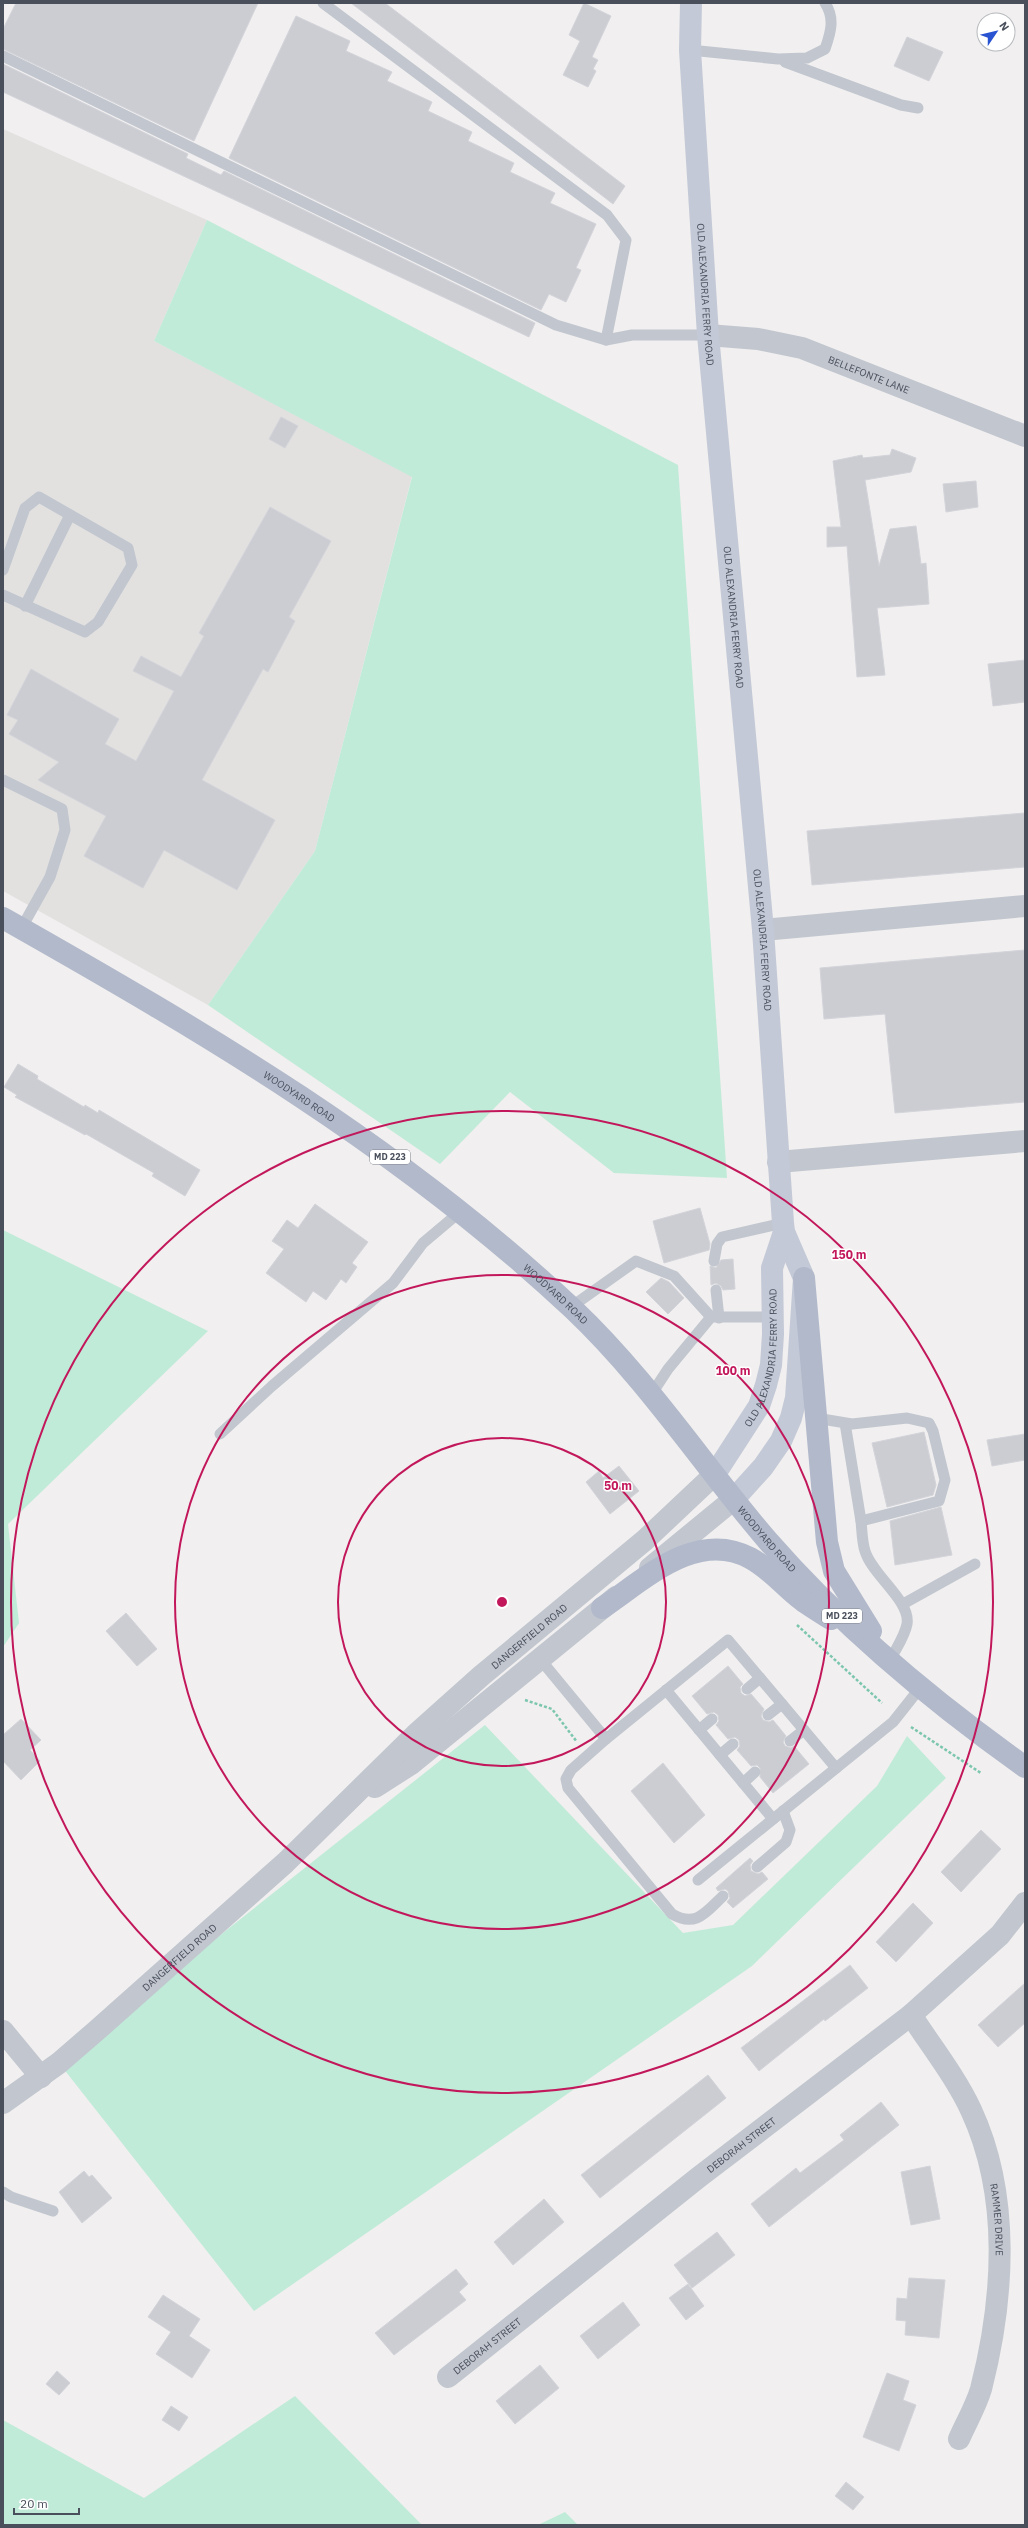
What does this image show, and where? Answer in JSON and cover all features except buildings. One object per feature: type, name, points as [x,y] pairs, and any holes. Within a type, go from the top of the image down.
[{"type":"main road","name":"OLD ALEXANDRIA FERRY ROAD","points":[[691,3],[690,50],[708,335],[763,930],[783,1228],[804,1278],[796,1398],[791,1418],[781,1441],[764,1468],[734,1499]]},
{"type":"main road","name":"WOODYARD ROAD","points":[[12,924],[214,1040],[300,1094],[363,1137],[461,1212],[571,1307],[651,1395],[770,1542],[815,1590],[920,1688],[1025,1767]]},
{"type":"main road","name":"OLD ALEXANDRIA FERRY ROAD","points":[[715,1474],[759,1406],[771,1365],[773,1317],[772,1268],[783,1228]]},
{"type":"main road","points":[[804,1278],[827,1542],[834,1571],[852,1603],[890,1661]]},
{"type":"main road","points":[[602,1608],[671,1560],[691,1552],[710,1550],[730,1552],[750,1557],[770,1572],[803,1601],[890,1661]]},
{"type":"street","name":"BELLEFONTE LANE","points":[[708,335],[758,339],[802,348],[1025,436]]},
{"type":"street","points":[[763,930],[1025,906]]},
{"type":"street","points":[[778,1162],[1025,1141]]},
{"type":"street","name":"DANGERFIELD ROAD","points":[[3,2103],[41,2077],[96,2031],[285,1863],[415,1735],[464,1690],[644,1540],[715,1474]]},
{"type":"street","name":"DANGERFIELD ROAD","points":[[348,1802],[410,1764],[734,1499]]},
{"type":"street","name":"DEBORAH STREET","points":[[448,2377],[699,2176],[911,2015],[1000,1935],[1025,1903]]},
{"type":"street","name":"RAMMER DRIVE","points":[[911,2015],[970,2109],[988,2158],[997,2205],[1000,2280],[993,2326],[981,2390],[959,2439]]},
{"type":"street","points":[[3,2031],[41,2077]]},
{"type":"lane","points":[[323,3],[607,215],[626,240],[606,340]]},
{"type":"lane","points":[[690,50],[778,59],[807,58],[825,49],[831,32],[831,12],[825,3]]},
{"type":"lane","points":[[3,56],[556,325],[606,340],[632,335],[708,335]]},
{"type":"lane","points":[[778,59],[901,105],[918,108]]},
{"type":"lane","points":[[3,570],[25,508],[38,497],[128,548],[132,565],[98,622],[85,632],[3,595]]},
{"type":"lane","points":[[25,606],[70,515]]},
{"type":"lane","points":[[3,780],[62,809],[65,830],[50,877],[12,924]]},
{"type":"lane","points":[[220,1434],[272,1386],[392,1283],[423,1243],[461,1212]]},
{"type":"lane","points":[[714,1261],[717,1244],[722,1237],[783,1228]]},
{"type":"lane","points":[[571,1307],[636,1261],[674,1276],[715,1318],[773,1317]]},
{"type":"lane","points":[[651,1395],[668,1369],[715,1318],[716,1290]]},
{"type":"lane","points":[[816,1418],[845,1423],[907,1418],[918,1419],[928,1423],[933,1432],[945,1480],[939,1501],[862,1521]]},
{"type":"lane","points":[[845,1423],[862,1521],[864,1551],[876,1572],[903,1604],[907,1625],[890,1661]]},
{"type":"lane","points":[[903,1604],[975,1564]]},
{"type":"lane","points":[[723,1896],[704,1915],[694,1919],[684,1920],[672,1914],[568,1788],[566,1779],[571,1770],[606,1739],[728,1640],[836,1768]]},
{"type":"lane","points":[[540,1659],[606,1739]]},
{"type":"lane","points":[[747,1689],[760,1678]]},
{"type":"lane","points":[[698,1880],[893,1722],[920,1688]]},
{"type":"lane","points":[[666,1690],[773,1819]]},
{"type":"lane","points":[[768,1715],[782,1704]]},
{"type":"lane","points":[[698,1730],[712,1719]]},
{"type":"lane","points":[[790,1741],[804,1730]]},
{"type":"lane","points":[[720,1755],[732,1744]]},
{"type":"lane","points":[[743,1783],[755,1772]]},
{"type":"lane","points":[[758,1866],[786,1842],[790,1830],[783,1811]]},
{"type":"lane","points":[[3,2192],[11,2197],[53,2211]]},
{"type":"path","points":[[525,1700],[552,1709],[580,1746]]},
{"type":"path","points":[[909,1726],[981,1773]]},
{"type":"shaded area","points":[[3,129],[207,220],[154,341],[412,476],[315,851],[208,1005],[3,891]]},
{"type":"green space","points":[[207,220],[678,465],[727,1178],[614,1173],[510,1092],[440,1164],[208,1005],[315,851],[412,477],[154,341]]},
{"type":"green space","points":[[3,1230],[208,1331],[8,1524],[19,1623],[3,1647]]},
{"type":"green space","points":[[485,1725],[683,1933],[733,1925],[877,1786],[907,1736],[946,1778],[752,1966],[254,2311],[59,2063]]},
{"type":"green space","points":[[295,2396],[422,2525],[3,2525],[3,2420],[144,2498]]},
{"type":"green space","points":[[565,2512],[578,2525],[538,2525]]}]
